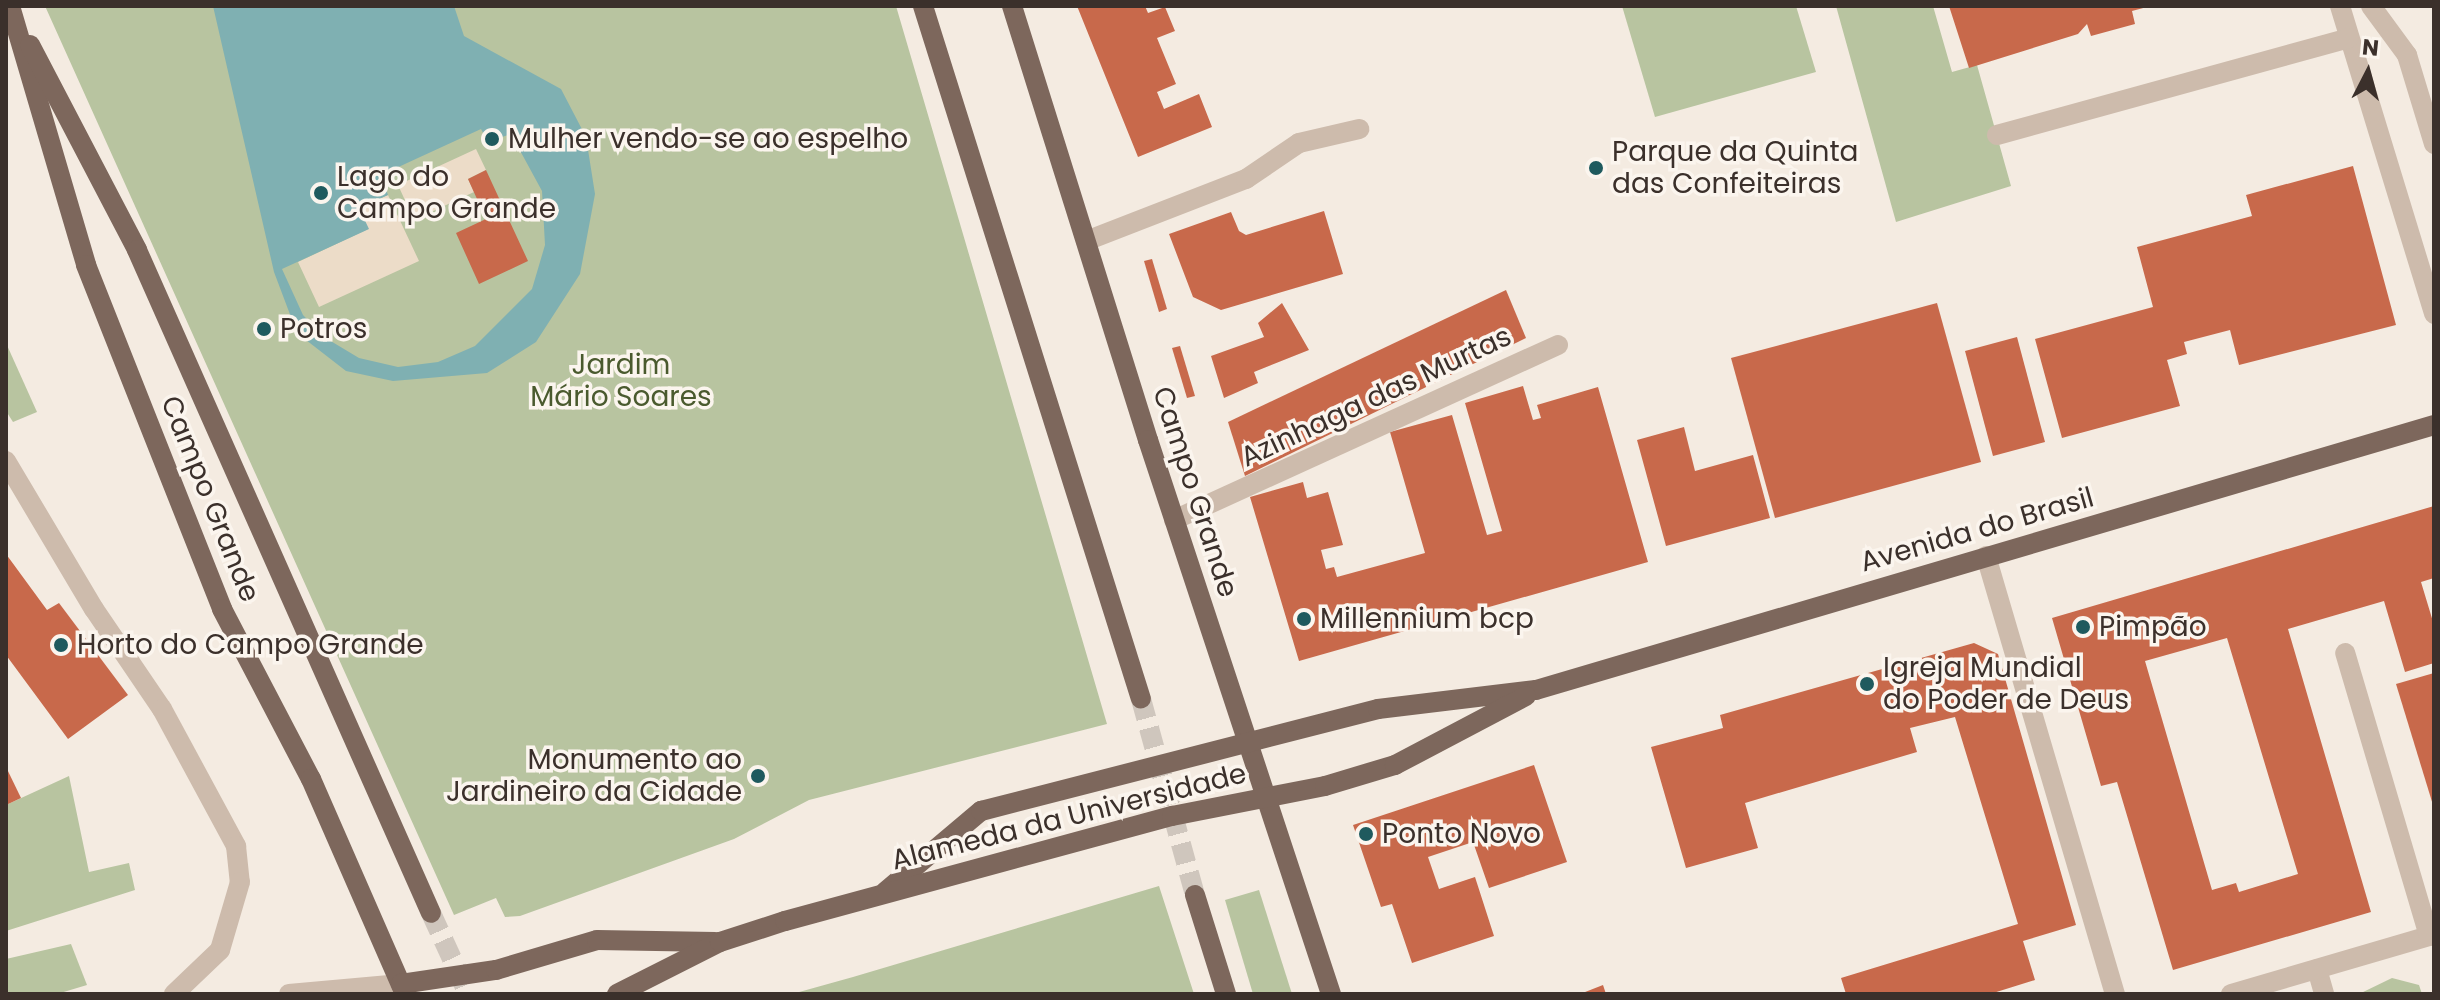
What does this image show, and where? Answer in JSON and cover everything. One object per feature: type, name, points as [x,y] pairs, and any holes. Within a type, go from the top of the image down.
[{"type":"main road","name":"Campo Grande","points":[[10,6],[137,250],[431,913]]},
{"type":"main road","name":"Campo Grande","points":[[10,6],[86,265],[216,595],[311,779],[403,989]]},
{"type":"main road","points":[[923,6],[1141,699]]},
{"type":"main road","points":[[996,6],[1028,53]]},
{"type":"main road","name":"Campo Grande","points":[[1012,6],[1174,520],[1331,994]]},
{"type":"main road","name":"Avenida do Brasil","points":[[1249,742],[1378,709],[1536,690],[2434,425]]},
{"type":"main road","name":"Avenida do Brasil","points":[[1267,797],[1395,765],[1536,690]]},
{"type":"main road","name":"Alameda da Universidade","points":[[885,892],[981,811],[1249,742]]},
{"type":"main road","name":"Alameda da Universidade","points":[[617,994],[720,942],[885,892],[1172,816],[1267,797]]},
{"type":"main road","points":[[1195,895],[1226,994]]},
{"type":"main road","name":"Alameda da Universidade","points":[[403,989],[496,970],[597,940],[720,942]]},
{"type":"street","points":[[2340,6],[2434,314]]},
{"type":"street","points":[[2371,6],[2407,55],[2434,144]]},
{"type":"street","points":[[1997,135],[2349,38]]},
{"type":"street","points":[[1086,241],[1246,179],[1299,143],[1359,129]]},
{"type":"street","name":"Azinhaga das Murtas","points":[[1174,520],[1558,345]]},
{"type":"street","points":[[6,461],[94,609],[162,709],[236,846],[238,893],[220,950],[174,994]]},
{"type":"street","points":[[1986,556],[2115,994]]},
{"type":"street","points":[[2231,994],[2317,969],[2432,944],[2345,653]]},
{"type":"street","points":[[2317,969],[2324,994]]},
{"type":"street","name":"Alameda da Universidade","points":[[289,994],[403,989]]},
{"type":"green space","name":"Jardim Mário Soares","points":[[45,6],[896,6],[1107,724],[809,800],[734,839],[520,916],[505,917],[496,898],[454,915]]},
{"type":"green space","points":[[1622,6],[1796,6],[1816,72],[1655,117]]},
{"type":"green space","points":[[1836,6],[1933,6],[1952,72],[1977,65],[2011,186],[1896,222]]},
{"type":"green space","points":[[6,343],[37,412],[13,422],[6,411]]},
{"type":"green space","points":[[69,776],[89,872],[129,863],[135,890],[6,931],[6,805]]},
{"type":"green space","points":[[1159,886],[1194,994],[792,994],[853,977]]},
{"type":"green space","points":[[1259,890],[1292,994],[1253,994],[1225,900]]},
{"type":"green space","points":[[71,944],[87,985],[57,994],[6,994],[6,959]]},
{"type":"green space","points":[[2392,978],[2419,985],[2422,994],[2359,994]]},
{"type":"shaded area","points":[[476,149],[486,170],[468,179],[474,192],[414,220],[398,185]]},
{"type":"shaded area","points":[[388,195],[419,261],[319,307],[298,262],[368,229],[359,208]]},
{"type":"water","name":"Lago do Campo Grande","points":[[213,6],[454,6],[464,36],[561,89],[586,137],[595,194],[580,274],[536,342],[487,373],[393,381],[346,371],[297,333],[274,272]],"holes":[[[481,129],[488,142],[511,134],[542,191],[545,245],[532,289],[475,346],[438,362],[398,367],[359,358],[324,337],[303,315],[282,269],[369,229],[359,208],[388,195],[381,175]]]},
{"type":"building","points":[[1077,6],[1145,6],[1148,13],[1165,7],[1175,31],[1157,38],[1176,84],[1157,92],[1164,109],[1199,94],[1212,127],[1138,157]]},
{"type":"building","points":[[1949,6],[2147,7],[2132,11],[2135,24],[2091,36],[2087,24],[2078,34],[1969,68]]},
{"type":"building","points":[[2353,166],[2396,325],[2239,365],[2230,330],[2184,342],[2187,354],[2167,360],[2180,406],[2062,438],[2035,339],[2153,307],[2137,247],[2252,216],[2246,195]]},
{"type":"building","points":[[486,170],[528,261],[479,284],[456,233],[486,219],[468,179]]},
{"type":"building","points":[[1324,211],[1343,274],[1221,310],[1193,297],[1169,234],[1231,212],[1239,231],[1246,235]]},
{"type":"building","points":[[1152,259],[1167,309],[1159,312],[1144,261]]},
{"type":"building","points":[[1506,290],[1526,338],[1245,476],[1228,422]]},
{"type":"building","points":[[1282,303],[1309,350],[1254,372],[1258,383],[1224,398],[1211,356],[1264,337],[1258,323]]},
{"type":"building","points":[[1937,303],[1981,462],[1775,518],[1731,358]]},
{"type":"building","points":[[2017,337],[2045,442],[1993,456],[1965,351]]},
{"type":"building","points":[[1180,346],[1195,396],[1187,398],[1172,348]]},
{"type":"building","points":[[1523,386],[1533,420],[1541,418],[1537,405],[1598,387],[1648,562],[1299,661],[1250,497],[1303,482],[1307,498],[1328,492],[1343,545],[1321,550],[1326,569],[1334,567],[1337,577],[1425,553],[1390,432],[1452,415],[1487,535],[1502,531],[1465,403]]},
{"type":"building","points":[[1684,427],[1695,471],[1753,455],[1770,518],[1666,546],[1637,440]]},
{"type":"building","points":[[2434,506],[2434,578],[2421,582],[2434,625],[2434,663],[2405,672],[2384,601],[2288,629],[2371,912],[2173,970],[2117,782],[2101,786],[2052,618]],"holes":[[[2227,638],[2298,874],[2239,892],[2236,883],[2212,890],[2145,661]]]},
{"type":"building","points":[[6,554],[47,610],[59,603],[128,695],[68,739],[6,655]]},
{"type":"building","points":[[1974,643],[1998,654],[2076,925],[2023,941],[2035,980],[1990,994],[1846,994],[1841,978],[2018,924],[1955,717],[1910,728],[1917,752],[1745,803],[1758,848],[1686,868],[1651,747],[1723,728],[1720,715]]},
{"type":"building","points":[[2434,673],[2434,805],[2433,805],[2396,684]]},
{"type":"building","points":[[1534,765],[1567,862],[1489,888],[1473,842],[1428,857],[1439,889],[1475,877],[1494,936],[1412,963],[1392,904],[1381,907],[1353,825]]},
{"type":"building","points":[[6,767],[21,798],[6,805]]},
{"type":"building","points":[[1603,985],[1606,994],[1580,994]]},
{"type":"tunnel","points":[[1141,699],[1195,895]]},
{"type":"tunnel","points":[[431,913],[468,994]]},
{"type":"place","name":"Mulher vendo-se ao espelho","points":[[492,139]]},
{"type":"place","name":"Parque da Quinta das Confeiteiras","points":[[1596,168]]},
{"type":"place","name":"Lago do Campo Grande","points":[[321,193]]},
{"type":"place","name":"Potros","points":[[264,329]]},
{"type":"place","name":"Millennium bcp","points":[[1304,619]]},
{"type":"place","name":"Pimpão","points":[[2083,627]]},
{"type":"place","name":"Horto do Campo Grande","points":[[61,645]]},
{"type":"place","name":"Igreja Mundial do Poder de Deus","points":[[1867,684]]},
{"type":"place","name":"Monumento ao Jardineiro da Cidade","points":[[758,776]]},
{"type":"place","name":"Ponto Novo","points":[[1366,834]]}]
